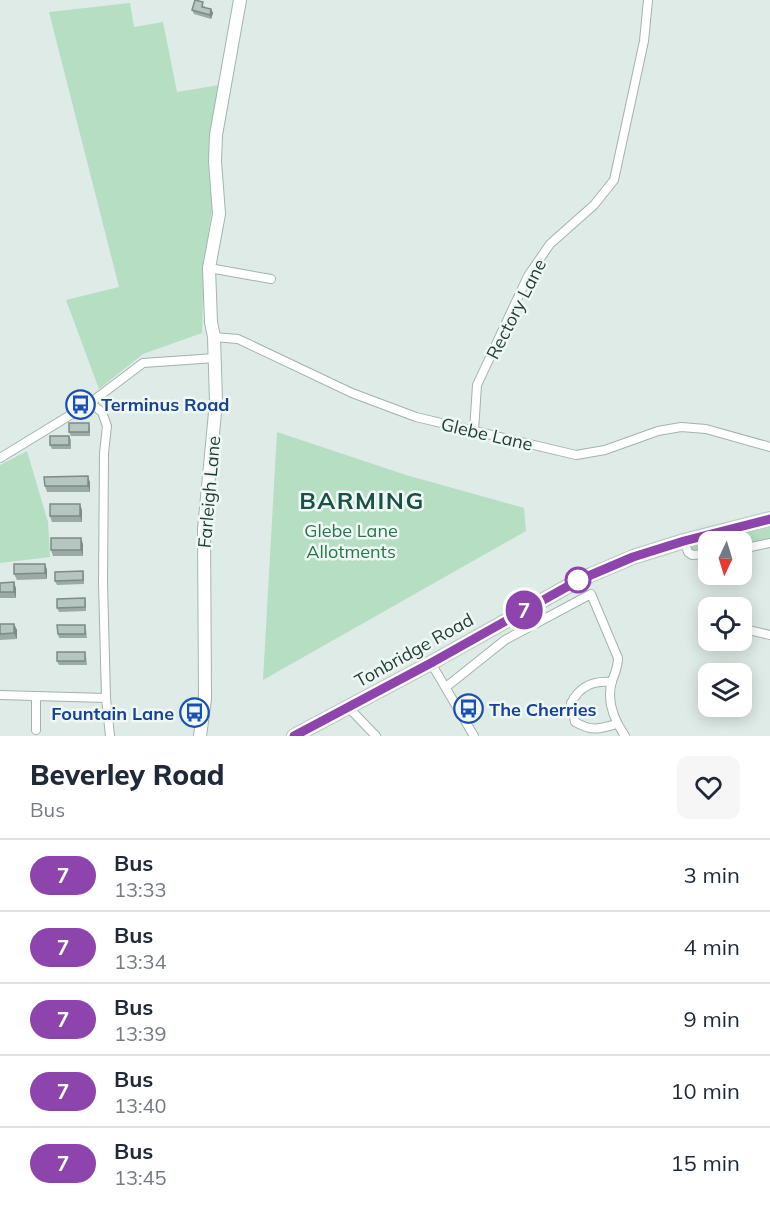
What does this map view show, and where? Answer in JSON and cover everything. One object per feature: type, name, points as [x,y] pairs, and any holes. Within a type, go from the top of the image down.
[{"type":"main road","name":"Tonbridge Road","points":[[294,736],[579,580],[633,557],[770,519]]},
{"type":"street","name":"Farleigh Lane","points":[[200,736],[205,699],[204,530],[214,425],[215,358],[209,268],[219,214],[215,161],[216,135],[240,0]]},
{"type":"street","name":"Rectory Lane","points":[[474,431],[477,385],[528,276],[550,244],[594,205],[614,180],[644,41],[648,0]]},
{"type":"street","points":[[209,268],[271,279]]},
{"type":"street","name":"Glebe Lane","points":[[214,337],[238,339],[352,393],[416,417],[576,455],[605,450],[658,431],[681,427],[706,429],[770,447]]},
{"type":"street","points":[[0,458],[90,403],[143,363],[215,358]]},
{"type":"street","points":[[90,403],[102,412],[106,426],[103,514],[106,698],[110,736]]},
{"type":"street","points":[[684,541],[688,552],[692,555],[698,555]]},
{"type":"street","points":[[752,547],[770,543]]},
{"type":"street","points":[[446,687],[505,640],[591,594],[618,658],[618,668],[612,682],[611,705],[617,724],[625,736]]},
{"type":"street","points":[[752,631],[770,635]]},
{"type":"street","points":[[431,663],[474,736]]},
{"type":"street","points":[[612,682],[600,681],[584,686],[576,693],[571,703],[575,722],[585,728],[594,730],[617,724]]},
{"type":"street","points":[[0,695],[106,698]]},
{"type":"street","points":[[36,696],[36,730]]},
{"type":"street","points":[[348,706],[376,736]]},
{"type":"green space","points":[[130,3],[134,27],[163,22],[177,92],[219,85],[211,142],[212,209],[204,264],[202,333],[143,354],[99,389],[66,300],[119,287],[49,12]]},
{"type":"green space","name":"Glebe Lane Allotments","points":[[277,432],[406,475],[524,508],[526,531],[263,680]]},
{"type":"green space","points":[[27,451],[48,522],[50,557],[0,563],[0,465]]},
{"type":"green space","points":[[770,526],[770,541],[752,544],[750,531]]},
{"type":"green space","points":[[698,544],[698,552],[693,552],[691,546]]},
{"type":"building","points":[[195,0],[203,2],[202,7],[211,9],[210,15],[192,10]]},
{"type":"building","points":[[69,423],[89,423],[89,432],[69,432]]},
{"type":"building","points":[[50,436],[69,436],[69,445],[50,445]]},
{"type":"building","points":[[88,476],[88,486],[45,486],[44,477]]},
{"type":"building","points":[[50,504],[80,504],[80,516],[50,516]]},
{"type":"building","points":[[51,538],[81,538],[81,550],[51,550]]},
{"type":"building","points":[[14,564],[45,564],[45,573],[14,574]]},
{"type":"building","points":[[83,571],[83,580],[55,581],[55,572]]},
{"type":"building","points":[[14,582],[14,592],[0,592],[0,583]]},
{"type":"building","points":[[85,598],[85,607],[57,608],[57,599]]},
{"type":"building","points":[[0,624],[14,624],[14,633],[0,634]]},
{"type":"building","points":[[57,625],[85,625],[85,634],[58,634]]},
{"type":"building","points":[[57,652],[85,652],[85,661],[57,661]]},
{"type":"bus line","name":"7","points":[[294,736],[579,580],[633,557],[770,519]]},
{"type":"place","name":"Terminus Road","points":[[80,404]]},
{"type":"place","name":"The Cherries","points":[[468,709]]},
{"type":"place","name":"Fountain Lane","points":[[195,713]]},
{"type":"district","name":"BARMING","points":[[362,500]]}]
